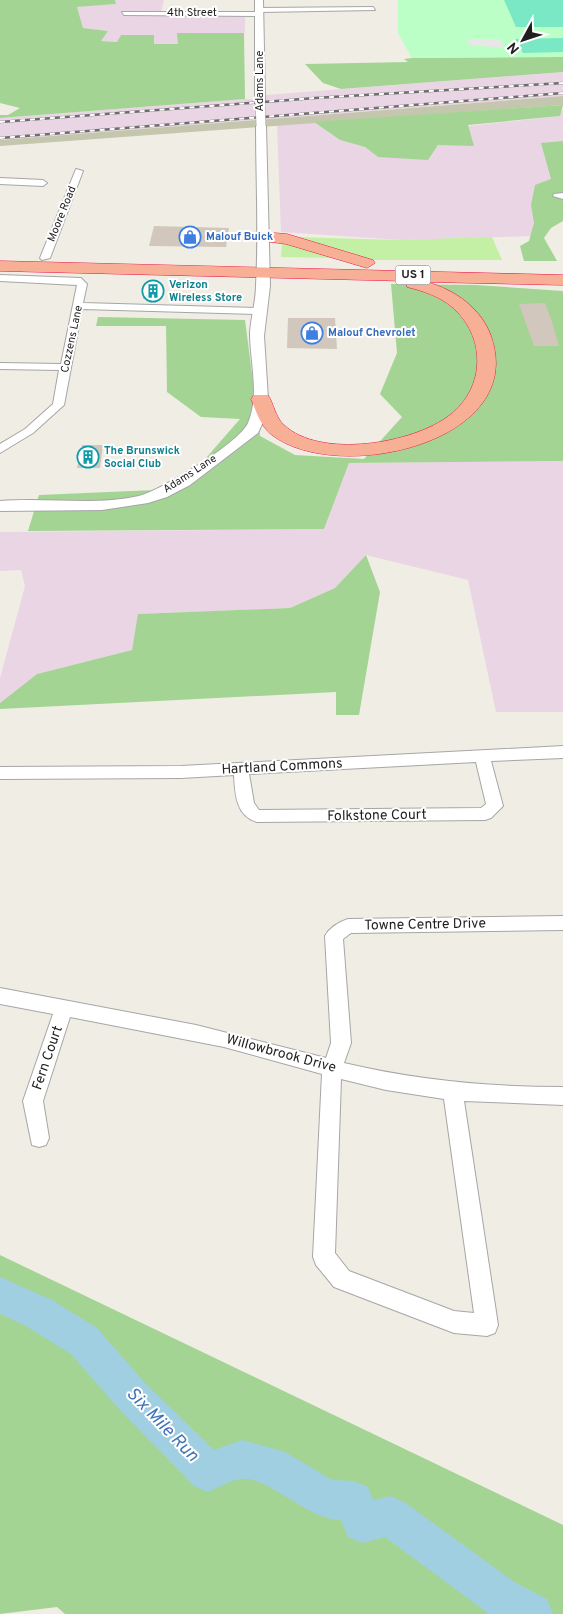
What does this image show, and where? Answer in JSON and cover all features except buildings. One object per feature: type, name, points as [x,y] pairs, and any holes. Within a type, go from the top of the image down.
[{"type":"highway","points":[[262,237],[287,239],[358,261],[403,267]]},
{"type":"highway","name":"US 1","points":[[0,257],[376,274],[563,280]]},
{"type":"highway","name":"US 1","points":[[0,266],[403,267],[563,271]]},
{"type":"highway","points":[[261,399],[271,423],[282,434],[302,443],[331,449],[365,449],[409,442],[437,431],[463,414],[481,389],[488,365],[486,341],[479,326],[468,311],[448,295],[421,285],[376,274]]},
{"type":"street","points":[[340,0],[342,9]]},
{"type":"street","name":"4th Street","points":[[124,13],[259,8],[373,9]]},
{"type":"street","name":"Adams Lane","points":[[0,506],[124,502],[147,499],[162,494],[182,482],[250,434],[256,425],[261,399],[258,311],[263,286],[259,8]]},
{"type":"street","name":"Moore Road","points":[[44,258],[79,171]]},
{"type":"street","points":[[0,181],[43,182]]},
{"type":"street","name":"Cozzens Lane","points":[[0,278],[78,280],[82,284],[58,405],[52,413],[29,431],[0,449]]},
{"type":"street","points":[[79,306],[258,311]]},
{"type":"street","points":[[0,366],[67,367]]},
{"type":"street","name":"Hartland Commons","points":[[0,773],[180,772],[563,752]]},
{"type":"street","name":"Folkstone Court","points":[[241,769],[247,807],[250,812],[257,816],[485,814],[495,806],[482,757]]},
{"type":"street","name":"Towne Centre Drive","points":[[332,1068],[341,1043],[334,936],[348,926],[563,923]]},
{"type":"street","name":"Willowbrook Drive","points":[[0,996],[169,1027],[384,1081],[453,1092],[563,1096]]},
{"type":"street","name":"Fern Court","points":[[39,1138],[33,1102],[64,1008]]},
{"type":"street","points":[[332,1068],[324,1257],[342,1279],[454,1322],[487,1325],[453,1092]]},
{"type":"shaded area","points":[[115,0],[164,0],[161,13],[245,13],[245,33],[178,33],[178,44],[154,44],[154,35],[122,35],[118,42],[100,41],[108,31],[83,28],[77,7],[116,4]]},
{"type":"shaded area","points":[[467,39],[500,39],[504,48],[469,45]]},
{"type":"shaded area","points":[[563,72],[563,96],[0,140],[0,118],[245,99],[266,100],[266,95]]},
{"type":"shaded area","points":[[563,96],[563,105],[0,146],[0,140]]},
{"type":"shaded area","points":[[561,111],[563,111],[563,217],[532,236],[401,240],[281,232],[277,125],[314,122],[340,140],[365,147],[378,157],[437,145],[468,126],[560,116]]},
{"type":"shaded area","points":[[563,461],[563,712],[496,712],[468,580],[366,555],[335,588],[290,608],[139,614],[132,650],[37,674],[0,703],[0,678],[25,586],[21,570],[0,571],[0,532],[324,529],[349,463]]},
{"type":"green space","points":[[0,0],[115,0],[116,4],[77,7],[83,28],[108,31],[101,41],[117,42],[121,35],[154,35],[154,44],[178,44],[177,33],[244,33],[245,99],[0,118],[0,115],[8,115],[20,108],[0,103]]},
{"type":"green space","points":[[398,0],[563,0],[563,57],[412,58],[398,33]]},
{"type":"green space","points":[[504,0],[563,0],[563,27],[516,27]]},
{"type":"green space","points":[[563,38],[563,52],[523,53],[515,39]]},
{"type":"green space","points":[[563,57],[563,72],[341,89],[323,83],[305,64],[408,62],[404,59],[412,58]]},
{"type":"green space","points":[[563,105],[560,116],[468,125],[474,146],[438,145],[428,160],[378,157],[365,147],[340,140],[314,122]]},
{"type":"green space","points":[[563,141],[563,221],[551,228],[544,238],[557,261],[524,261],[520,246],[529,241],[534,223],[531,205],[535,185],[551,179],[541,143]]},
{"type":"green space","points":[[296,237],[400,240],[492,237],[502,260],[363,260]]},
{"type":"green space","points":[[282,242],[334,258],[281,257]]},
{"type":"green space","points":[[391,284],[476,285],[563,291],[563,461],[349,463],[324,529],[28,531],[39,495],[179,489],[240,419],[201,417],[167,392],[166,326],[96,326],[98,317],[245,320],[260,436],[295,455],[364,459],[402,417],[380,394],[397,353]]},
{"type":"green space","points":[[366,555],[380,592],[359,715],[336,715],[336,692],[0,709],[0,703],[37,674],[132,650],[138,614],[290,608],[335,588]]},
{"type":"green space","points":[[0,1255],[563,1525],[563,1614],[65,1614],[57,1607],[0,1614]]},
{"type":"waterway","name":"Six Mile Run","points":[[0,1295],[39,1313],[84,1341],[132,1396],[208,1472],[242,1459],[271,1466],[327,1500],[354,1501],[362,1523],[390,1516],[501,1598],[532,1614]]},
{"type":"railway","points":[[0,122],[315,98],[563,83]]},
{"type":"railway","points":[[0,138],[563,93]]},
{"type":"place","name":"Malouf Buick","points":[[190,237]]},
{"type":"place","name":"Verizon Wireless Store","points":[[153,291]]},
{"type":"place","name":"Malouf Chevrolet","points":[[312,333]]},
{"type":"place","name":"The Brunswick Social Club","points":[[88,457]]}]
